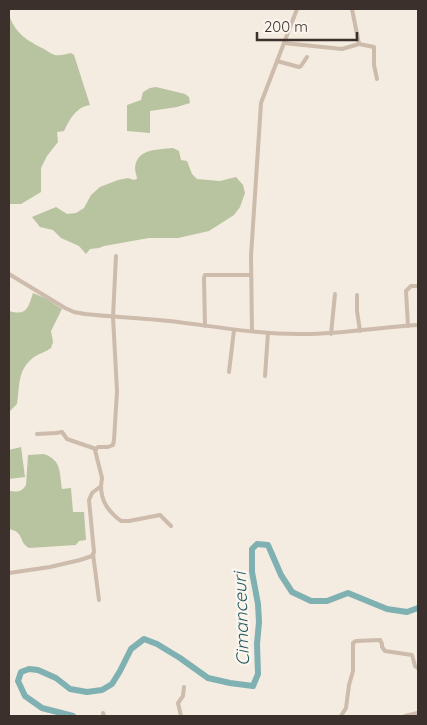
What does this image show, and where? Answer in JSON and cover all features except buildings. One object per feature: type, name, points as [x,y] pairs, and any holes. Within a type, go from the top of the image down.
[{"type":"street","points":[[252,331],[251,275],[253,222],[261,103],[297,9]]},
{"type":"street","points":[[352,9],[359,44]]},
{"type":"street","points":[[284,43],[342,49],[359,44],[374,47],[374,65],[378,79]]},
{"type":"street","points":[[277,62],[300,67],[307,58]]},
{"type":"street","points":[[37,434],[62,432],[67,440],[96,448],[113,445],[117,378],[113,317],[116,256]]},
{"type":"street","points":[[9,274],[70,310],[85,314],[268,333],[331,334],[418,325]]},
{"type":"street","points":[[205,326],[205,275],[251,275]]},
{"type":"street","points":[[408,326],[406,291],[411,286],[418,286]]},
{"type":"street","points":[[331,334],[335,294]]},
{"type":"street","points":[[357,295],[360,331]]},
{"type":"street","points":[[230,372],[234,330]]},
{"type":"street","points":[[265,376],[268,333]]},
{"type":"street","points":[[96,448],[102,478],[102,497],[110,512],[121,521],[160,515],[171,526]]},
{"type":"street","points":[[99,600],[89,500],[92,493],[101,486]]},
{"type":"street","points":[[9,573],[50,567],[80,560],[93,554]]},
{"type":"street","points":[[341,716],[346,708],[353,671],[353,643],[356,641],[380,640],[385,651],[412,654],[415,666],[418,668]]},
{"type":"street","points":[[182,716],[178,703],[183,696],[184,687]]},
{"type":"street","points":[[405,716],[418,713]]},
{"type":"green space","points":[[9,14],[14,26],[22,36],[32,43],[55,55],[71,53],[74,55],[90,105],[77,111],[64,131],[57,132],[58,142],[47,156],[41,168],[41,192],[21,204],[9,204]]},
{"type":"green space","points":[[156,87],[185,94],[189,97],[190,103],[150,111],[150,133],[127,131],[127,105],[141,100],[143,92]]},
{"type":"green space","points":[[173,148],[179,151],[181,160],[187,161],[192,174],[197,179],[220,181],[236,177],[243,185],[245,193],[240,207],[234,215],[209,231],[178,238],[149,238],[104,246],[90,249],[86,254],[79,246],[61,238],[53,230],[40,227],[32,217],[56,207],[67,214],[76,213],[84,208],[91,195],[100,187],[118,180],[137,179],[135,168],[137,161],[144,153]]},
{"type":"green space","points":[[33,293],[62,309],[51,331],[53,342],[51,348],[34,357],[25,367],[20,378],[17,404],[9,412],[9,311],[19,313],[26,310]]},
{"type":"green space","points":[[21,447],[25,477],[9,479],[9,450]]},
{"type":"green space","points":[[44,454],[57,463],[62,489],[71,488],[73,512],[84,512],[86,540],[79,541],[76,545],[29,548],[23,543],[17,532],[9,529],[9,491],[19,491],[26,485],[28,455]]},
{"type":"waterway","name":"Cimanceuri","points":[[73,716],[42,708],[25,696],[18,681],[21,672],[29,669],[38,670],[56,678],[70,689],[87,692],[102,690],[112,684],[131,649],[144,639],[157,644],[180,658],[208,678],[253,686],[258,674],[257,644],[259,622],[258,604],[252,572],[252,549],[257,544],[268,545],[281,575],[292,592],[311,601],[327,601],[348,593],[387,609],[407,612],[418,608]]}]
